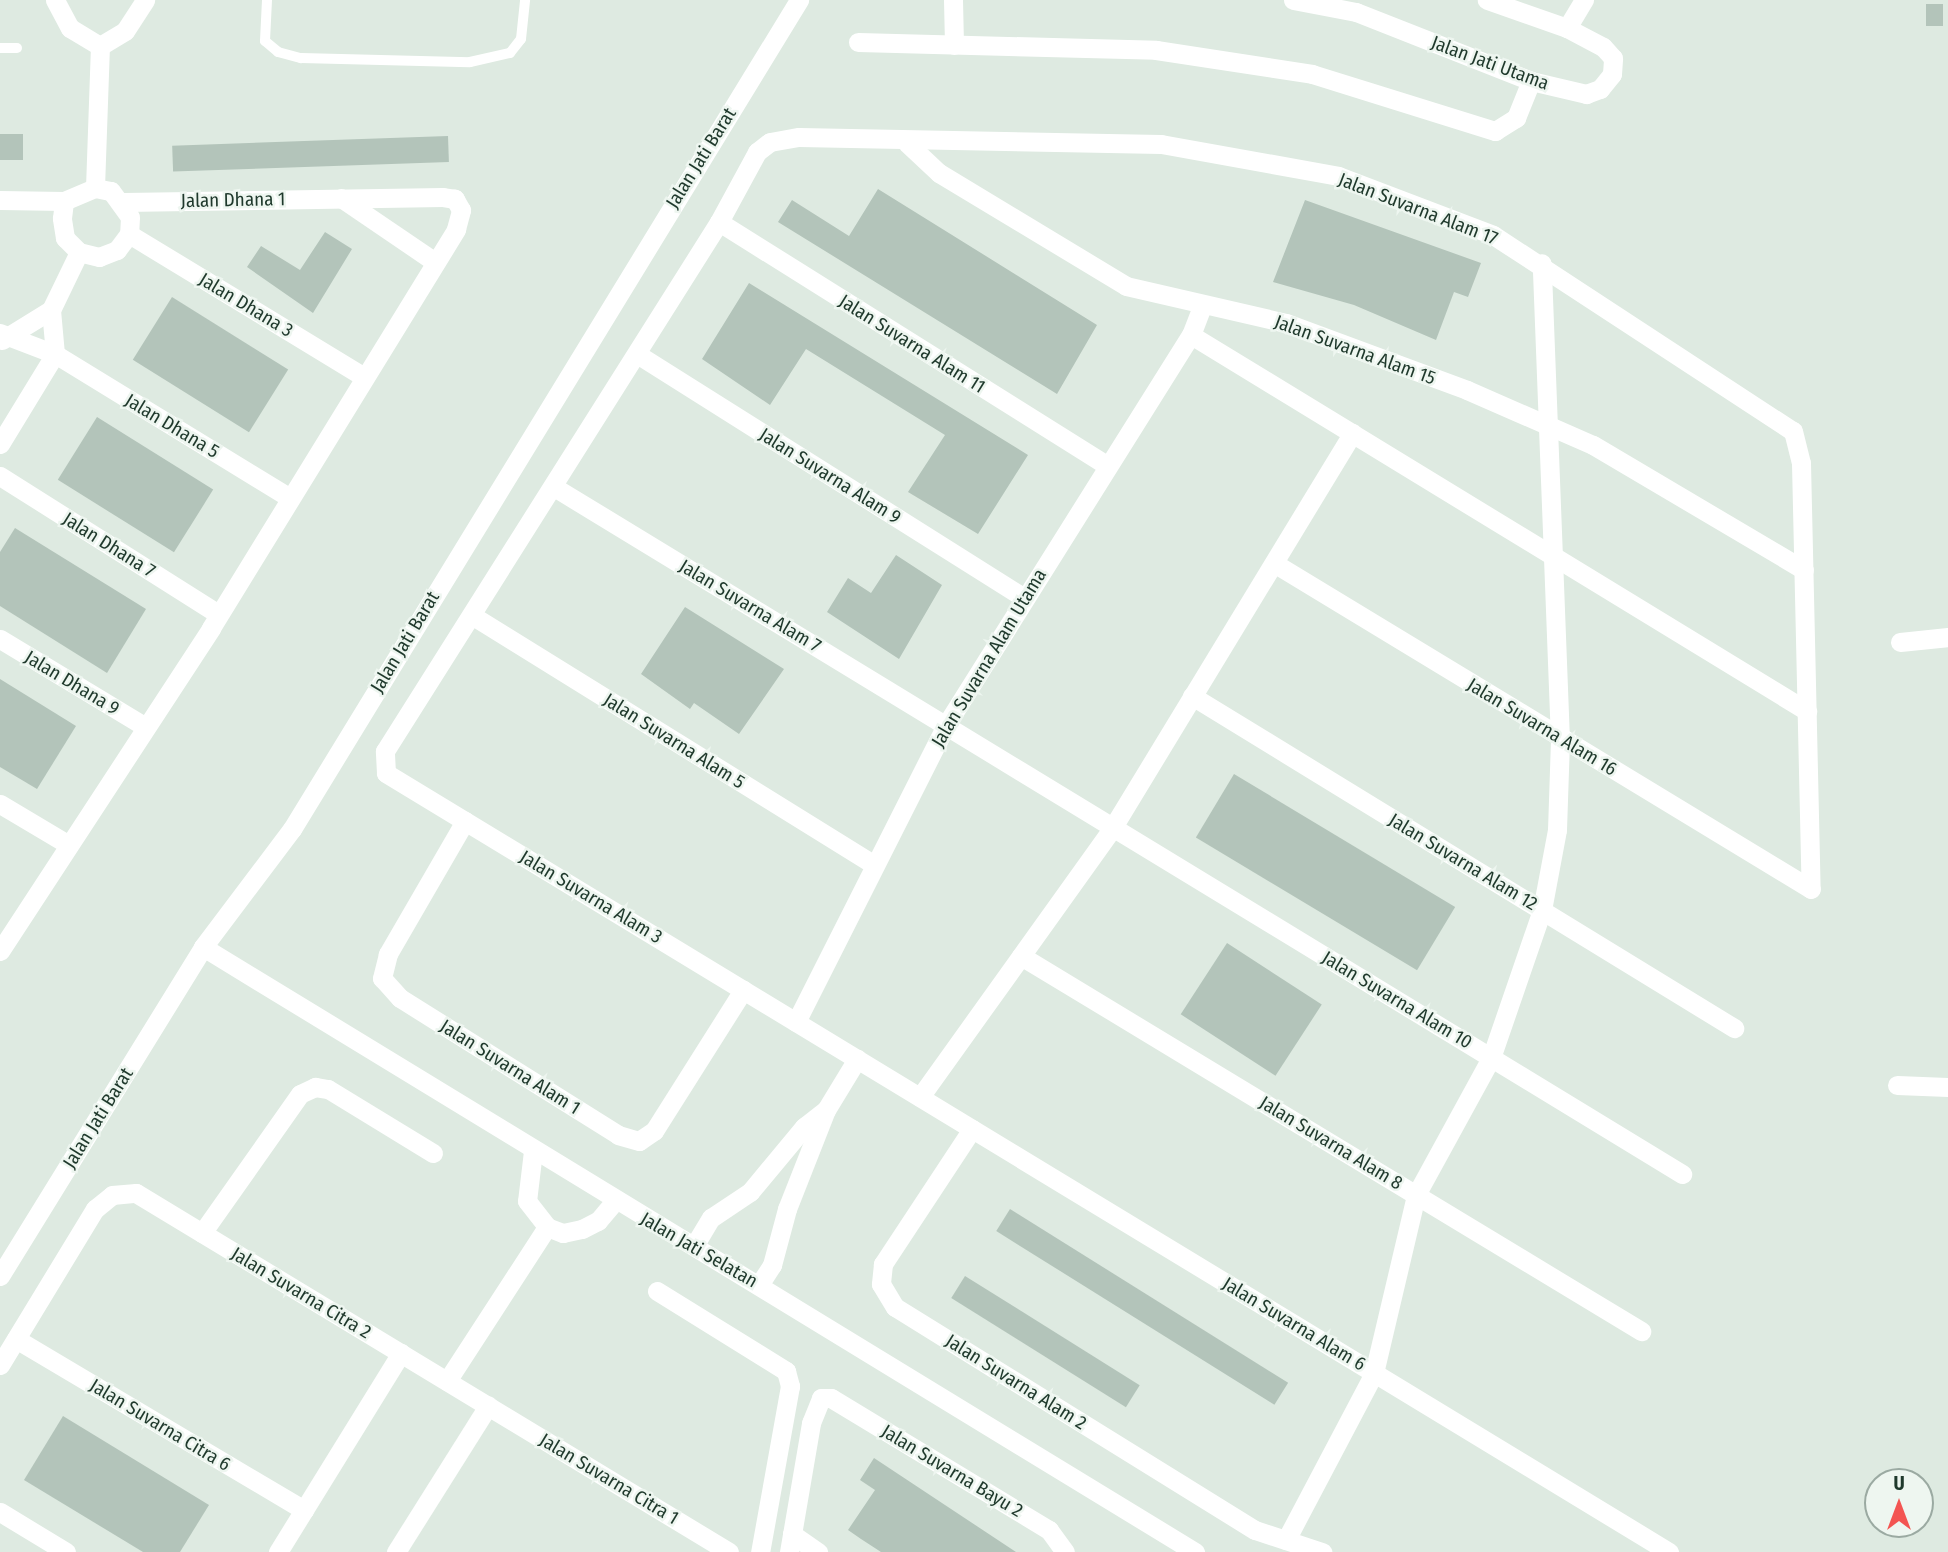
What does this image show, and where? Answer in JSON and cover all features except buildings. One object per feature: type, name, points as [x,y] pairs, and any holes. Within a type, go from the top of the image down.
[{"type":"street","points":[[55,0],[70,28],[100,46]]},
{"type":"street","points":[[100,46],[125,31],[145,0]]},
{"type":"street","name":"Jalan Jati Barat","points":[[0,1276],[203,947],[292,829],[799,0]]},
{"type":"street","points":[[953,0],[954,45]]},
{"type":"street","name":"Jalan Jati Utama","points":[[1293,0],[1356,12],[1531,81],[1586,94],[1600,89],[1612,74],[1613,58],[1603,47],[1567,27],[1487,0]]},
{"type":"street","points":[[1567,27],[1584,0]]},
{"type":"street","points":[[858,42],[1156,50],[1312,74],[1495,131],[1516,118],[1531,81]]},
{"type":"street","points":[[95,188],[100,46]]},
{"type":"street","name":"Jalan Suvarna Alam 17","points":[[386,773],[384,751],[473,616],[637,354],[719,222],[757,152],[770,142],[799,137],[907,143],[989,138],[1161,144],[1338,176],[1493,235],[1542,263],[1793,430],[1801,463],[1804,570]]},
{"type":"street","name":"Jalan Suvarna Alam 15","points":[[907,143],[939,173],[1126,286],[1202,306],[1286,323],[1547,425],[1593,445],[1804,570]]},
{"type":"street","points":[[0,200],[64,201],[95,188],[124,202],[129,234],[117,250],[99,257],[79,252],[65,238],[64,201]]},
{"type":"street","points":[[0,951],[218,614],[435,262],[341,198]]},
{"type":"street","name":"Jalan Dhana 1","points":[[124,202],[455,199],[461,210],[456,229],[435,262]]},
{"type":"street","name":"Jalan Suvarna Alam 11","points":[[719,222],[1106,465]]},
{"type":"street","name":"Jalan Dhana 3","points":[[129,234],[364,377]]},
{"type":"street","points":[[0,444],[55,354],[51,310],[79,252]]},
{"type":"street","points":[[1286,1540],[1374,1373],[1416,1195],[1491,1058],[1542,910],[1557,830],[1560,740],[1556,554],[1547,425],[1542,263]]},
{"type":"street","name":"Jalan Suvarna Alam Utama","points":[[796,1022],[946,725],[1106,465],[1191,335],[1202,306]]},
{"type":"street","points":[[2,336],[51,310]]},
{"type":"street","points":[[1191,335],[1556,554],[1807,710]]},
{"type":"street","name":"Jalan Dhana 5","points":[[2,336],[55,354],[290,498]]},
{"type":"street","name":"Jalan Suvarna Alam 9","points":[[637,354],[1024,598]]},
{"type":"street","points":[[920,1097],[1112,827],[1353,433]]},
{"type":"street","name":"Jalan Dhana 7","points":[[0,476],[218,614]]},
{"type":"street","name":"Jalan Suvarna Alam 7","points":[[554,487],[1112,827]]},
{"type":"street","name":"Jalan Suvarna Alam 16","points":[[1274,563],[1560,740],[1811,889],[1807,710]]},
{"type":"street","points":[[1804,570],[1807,710]]},
{"type":"street","name":"Jalan Suvarna Alam 5","points":[[473,616],[874,865]]},
{"type":"street","points":[[1900,642],[1948,637]]},
{"type":"street","name":"Jalan Dhana 9","points":[[0,639],[144,726]]},
{"type":"street","name":"Jalan Suvarna Alam 12","points":[[1192,696],[1734,1028]]},
{"type":"street","name":"Jalan Suvarna Alam 3","points":[[386,773],[857,1059]]},
{"type":"street","points":[[0,804],[69,845]]},
{"type":"street","name":"Jalan Suvarna Alam 1","points":[[466,821],[388,954],[382,978],[400,998],[618,1135],[639,1141],[654,1131],[743,990]]},
{"type":"street","name":"Jalan Suvarna Alam 10","points":[[1112,827],[1682,1174]]},
{"type":"street","name":"Jalan Jati Selatan","points":[[203,947],[533,1151],[759,1285],[1195,1552]]},
{"type":"street","name":"Jalan Suvarna Alam 8","points":[[1021,956],[1641,1331]]},
{"type":"street","points":[[759,1285],[772,1265],[787,1209],[826,1110],[857,1059]]},
{"type":"street","name":"Jalan Suvarna Alam 6","points":[[857,1059],[1669,1552]]},
{"type":"street","points":[[1897,1085],[1948,1087]]},
{"type":"street","points":[[202,1233],[300,1094],[315,1087],[328,1089],[433,1153]]},
{"type":"street","points":[[694,1246],[710,1218],[750,1192],[804,1127],[826,1110]]},
{"type":"street","name":"Jalan Suvarna Alam 2","points":[[972,1129],[883,1264],[881,1284],[895,1307],[1255,1530],[1322,1552]]},
{"type":"street","points":[[533,1151],[527,1201],[547,1227],[563,1233],[582,1229],[598,1221],[615,1201]]},
{"type":"street","name":"Jalan Suvarna Citra 2","points":[[16,1339],[95,1209],[112,1195],[136,1193],[447,1381]]},
{"type":"street","points":[[447,1381],[547,1227]]},
{"type":"street","points":[[657,1291],[780,1364],[789,1379],[760,1552]]},
{"type":"street","points":[[0,1365],[16,1339]]},
{"type":"street","name":"Jalan Suvarna Citra 6","points":[[16,1339],[304,1510]]},
{"type":"street","points":[[278,1552],[401,1353]]},
{"type":"street","name":"Jalan Suvarna Citra 1","points":[[447,1381],[729,1552]]},
{"type":"street","name":"Jalan Suvarna Bayu 2","points":[[791,1543],[811,1423],[821,1398],[831,1398],[1049,1530],[1065,1552]]},
{"type":"street","points":[[396,1552],[488,1406]]},
{"type":"street","points":[[0,1512],[66,1552]]},
{"type":"street","points":[[1159,1532],[1163,1552]]},
{"type":"street","points":[[791,1543],[818,1552]]},
{"type":"lane","points":[[267,0],[265,41],[278,52],[301,58],[470,62],[510,52],[521,39],[525,0]]},
{"type":"lane","points":[[0,48],[18,48]]}]
